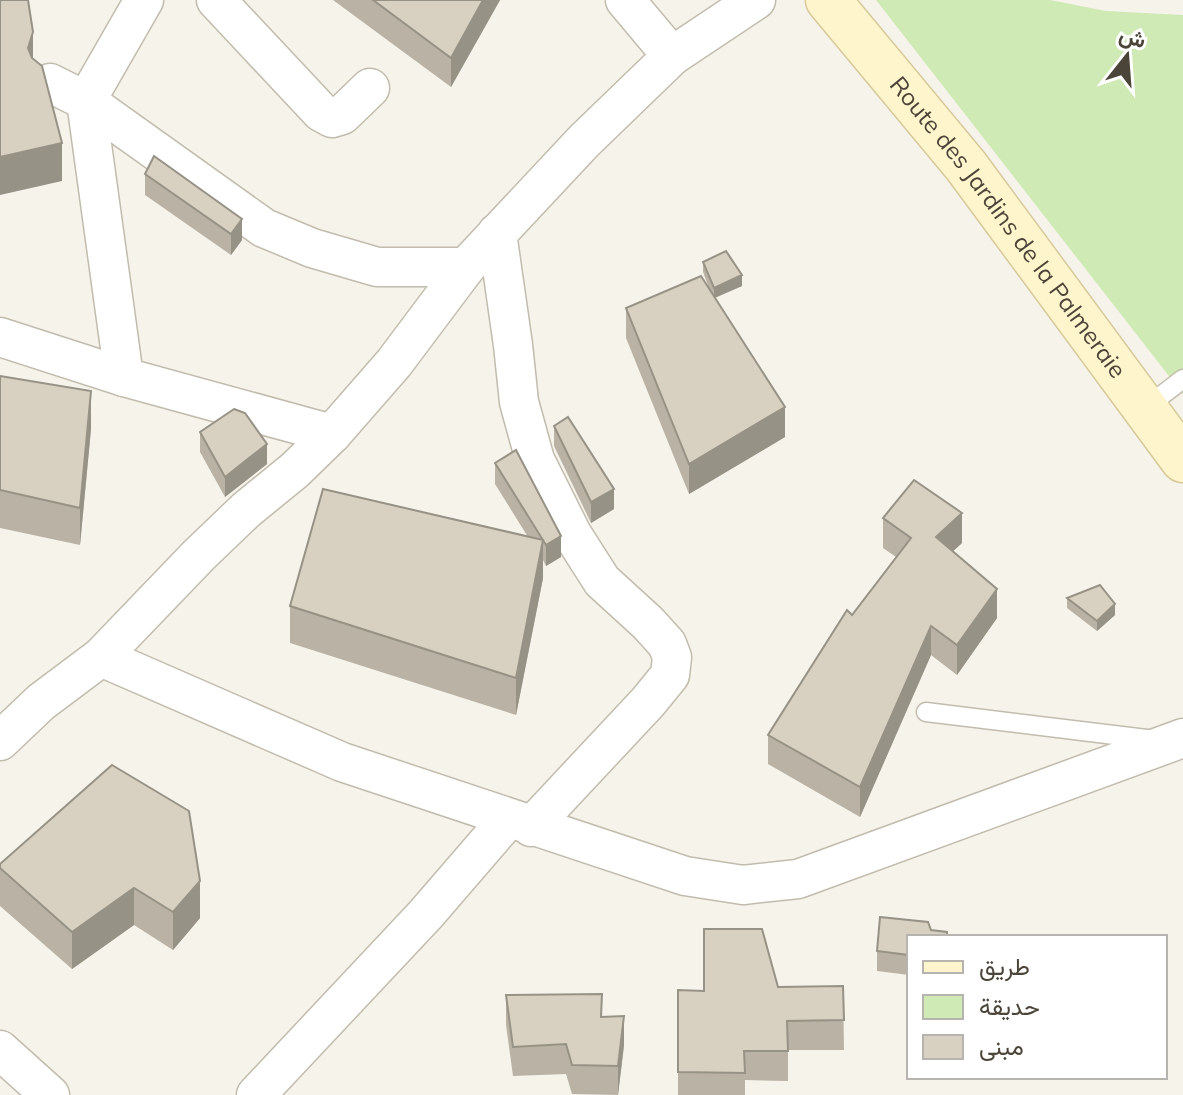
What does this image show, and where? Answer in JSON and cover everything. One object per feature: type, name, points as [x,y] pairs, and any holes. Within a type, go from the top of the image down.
[{"type":"street","points":[[124,377],[86,101],[144,0]]},
{"type":"street","points":[[216,0],[321,112],[332,118],[342,115],[370,88]]},
{"type":"street","points":[[625,0],[672,56]]},
{"type":"street","points":[[0,741],[41,702],[101,657],[199,555],[332,434],[394,363],[466,267],[584,141],[672,56],[756,0]]},
{"type":"street","name":"Route des Jardins de la Palmeraie","points":[[828,0],[966,166],[1183,460]]},
{"type":"street","points":[[50,83],[86,101],[264,228],[312,248],[377,267],[466,267]]},
{"type":"street","points":[[256,1095],[415,926],[670,675],[672,657],[667,644],[602,581],[572,534],[535,460],[519,402],[497,233]]},
{"type":"street","points":[[0,337],[124,377],[332,434]]},
{"type":"street","points":[[101,657],[342,762],[685,876],[743,885],[798,879],[1176,740]]},
{"type":"street","points":[[0,1050],[50,1095]]},
{"type":"lane","points":[[1145,408],[1183,379]]},
{"type":"lane","points":[[926,712],[1176,740]]},
{"type":"green space","points":[[876,0],[1050,0],[1106,11],[1183,15],[1183,394]]},
{"type":"building","points":[[0,0],[28,0],[33,32],[28,48],[32,58],[42,66],[62,143],[0,157]]},
{"type":"building","points":[[373,0],[483,0],[451,58]]},
{"type":"building","points":[[154,156],[242,219],[231,234],[145,174]]},
{"type":"building","points":[[726,251],[742,275],[714,288],[703,262]]},
{"type":"building","points":[[701,276],[785,407],[689,464],[626,308]]},
{"type":"building","points":[[0,376],[91,391],[80,508],[0,490]]},
{"type":"building","points":[[234,409],[245,413],[267,444],[225,477],[200,432]]},
{"type":"building","points":[[568,417],[614,489],[591,502],[554,426]]},
{"type":"building","points":[[516,450],[561,536],[546,545],[495,463]]},
{"type":"building","points":[[914,480],[962,513],[936,537],[997,589],[957,645],[931,626],[860,787],[768,735],[847,610],[852,615],[911,538],[883,518]]},
{"type":"building","points":[[323,489],[543,540],[516,678],[290,606]]},
{"type":"building","points":[[1100,585],[1115,604],[1097,621],[1067,598]]},
{"type":"building","points":[[112,765],[189,811],[200,881],[173,912],[134,888],[72,932],[0,868],[0,864]]},
{"type":"building","points":[[880,917],[928,922],[931,930],[947,932],[947,935],[907,935],[907,955],[877,951]]},
{"type":"building","points":[[704,929],[762,929],[778,987],[843,986],[844,1020],[787,1021],[788,1051],[744,1051],[745,1073],[678,1072],[678,990],[704,991]]},
{"type":"building","points":[[602,994],[601,1017],[624,1016],[618,1066],[572,1065],[566,1044],[513,1047],[506,995]]}]
